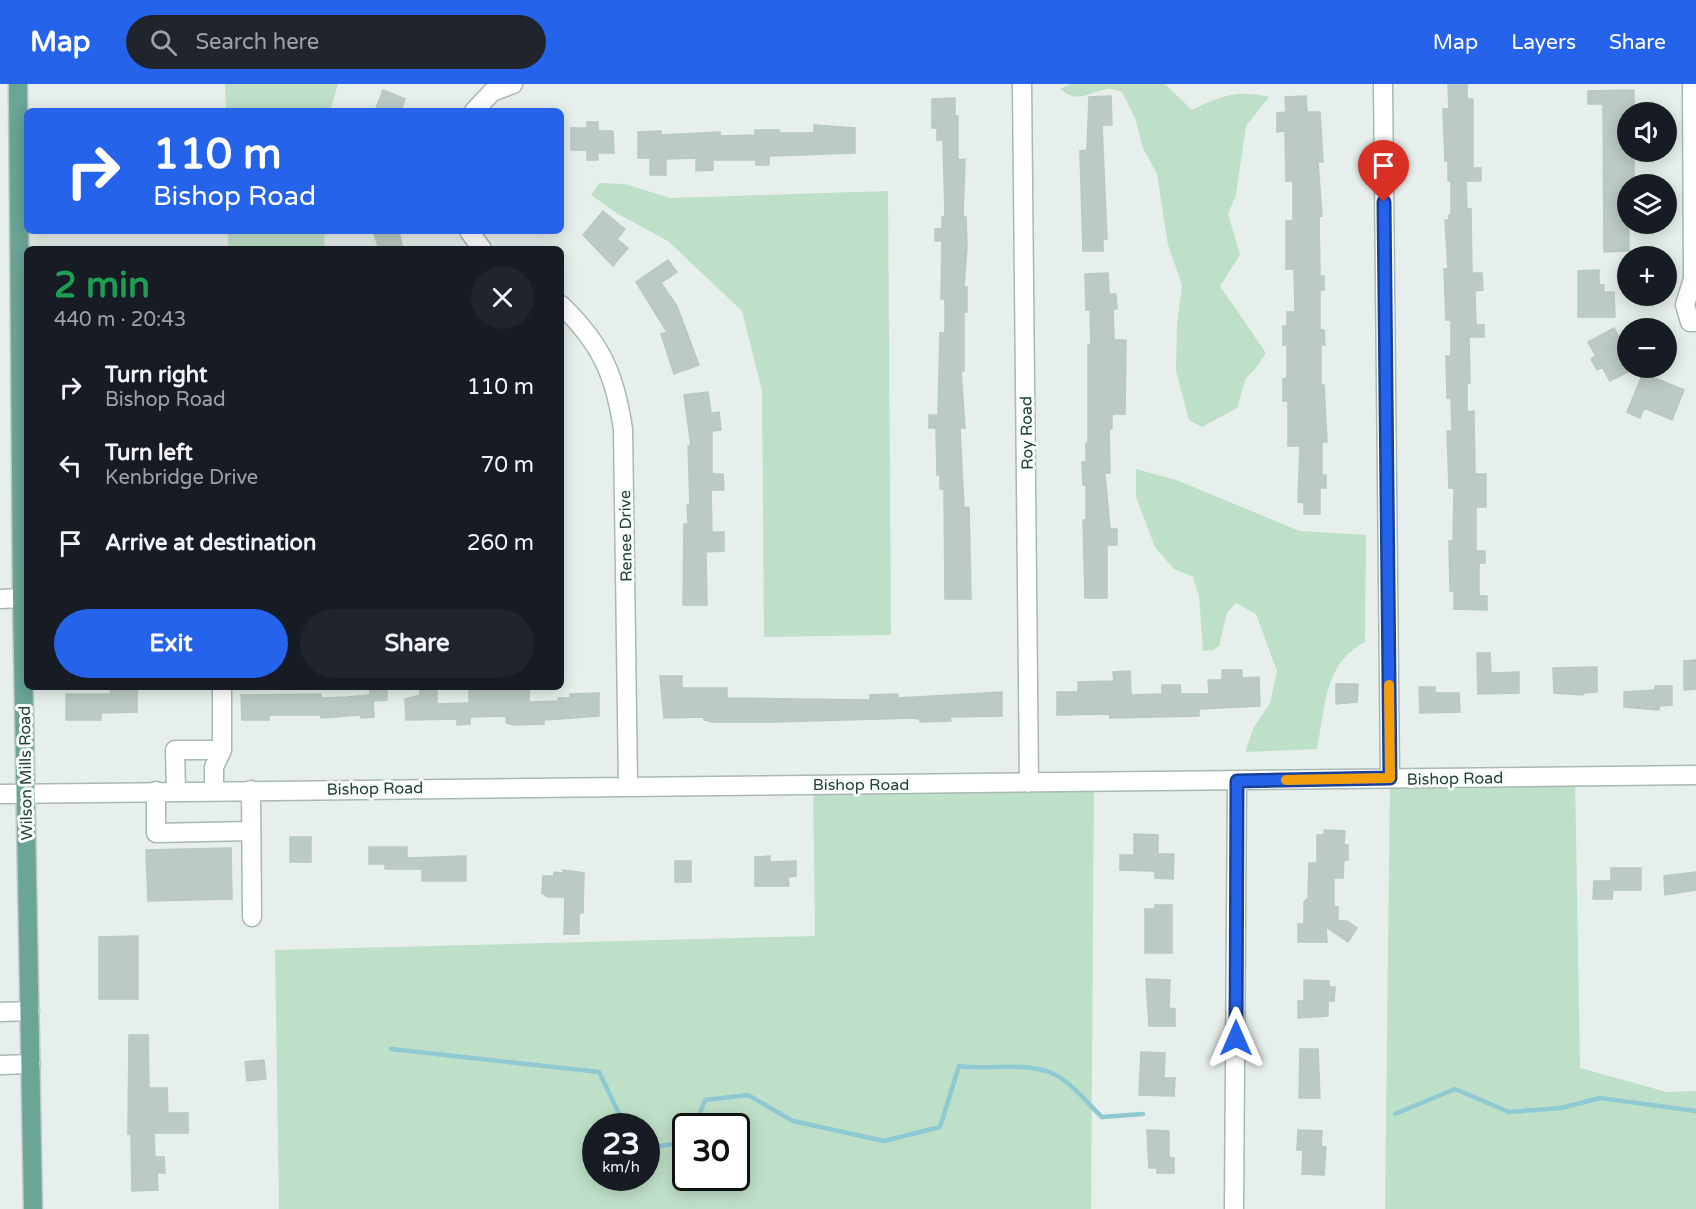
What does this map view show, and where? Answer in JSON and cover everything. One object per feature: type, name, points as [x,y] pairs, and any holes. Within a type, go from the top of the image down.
[{"type":"main road","name":"Wilson Mills Road","points":[[18,84],[24,588]]},
{"type":"main road","name":"Wilson Mills Road","points":[[25,690],[33,1209]]},
{"type":"street","points":[[477,108],[492,92],[513,84]]},
{"type":"street","name":"Roy Road","points":[[1022,84],[1029,783]]},
{"type":"street","points":[[1383,84],[1390,778]]},
{"type":"street","points":[[1692,84],[1693,279],[1685,304],[1693,322]]},
{"type":"street","name":"Renee Drive","points":[[564,308],[586,329],[606,364],[618,392],[623,429],[628,785]]},
{"type":"street","points":[[0,599],[24,588]]},
{"type":"street","points":[[214,790],[214,767],[222,750],[222,690]]},
{"type":"street","points":[[176,791],[175,750],[222,750]]},
{"type":"street","name":"Bishop Road","points":[[0,794],[628,785],[1696,775]]},
{"type":"street","points":[[1234,1209],[1237,781]]},
{"type":"street","points":[[251,790],[252,917]]},
{"type":"street","points":[[156,791],[156,833],[251,831]]},
{"type":"street","points":[[0,1011],[30,1011]]},
{"type":"street","points":[[0,1065],[31,1064]]},
{"type":"green space","points":[[225,84],[338,84],[331,108],[226,108]]},
{"type":"green space","points":[[1071,84],[1165,84],[1192,110],[1229,95],[1248,94],[1269,97],[1246,126],[1236,195],[1228,214],[1240,255],[1220,286],[1266,353],[1246,378],[1237,408],[1202,427],[1189,420],[1176,371],[1177,324],[1182,285],[1168,245],[1157,174],[1143,148],[1135,118],[1122,92],[1107,89],[1078,97],[1060,89]]},
{"type":"green space","points":[[599,183],[625,184],[670,198],[888,191],[891,635],[764,637],[762,391],[742,311],[668,241],[618,214],[591,195]]},
{"type":"green space","points":[[228,234],[324,234],[325,246],[228,246]]},
{"type":"green space","points":[[1136,469],[1176,480],[1300,531],[1366,535],[1365,642],[1351,651],[1334,674],[1325,702],[1317,749],[1245,752],[1254,727],[1270,703],[1277,671],[1256,614],[1236,603],[1227,613],[1219,646],[1213,650],[1203,651],[1199,596],[1193,577],[1174,569],[1155,547],[1136,497]]},
{"type":"green space","points":[[1575,776],[1580,1068],[1667,1092],[1696,1091],[1696,1209],[1385,1209],[1390,778]]},
{"type":"green space","points":[[1094,782],[1091,1209],[279,1209],[275,950],[815,936],[813,784]]},
{"type":"building","points":[[1448,85],[1467,85],[1467,99],[1473,99],[1473,168],[1481,168],[1481,181],[1466,181],[1467,209],[1471,209],[1472,273],[1482,273],[1483,290],[1475,291],[1476,325],[1484,325],[1484,337],[1469,337],[1470,383],[1467,383],[1467,412],[1474,411],[1475,474],[1486,474],[1486,507],[1476,507],[1476,551],[1485,551],[1485,563],[1479,563],[1479,596],[1487,596],[1487,610],[1454,609],[1454,591],[1450,591],[1449,541],[1453,541],[1454,488],[1449,488],[1447,431],[1452,431],[1451,398],[1447,398],[1446,356],[1451,356],[1451,320],[1446,320],[1444,269],[1448,269],[1445,220],[1449,220],[1449,215],[1451,215],[1451,181],[1448,181],[1448,161],[1445,161],[1443,109],[1449,109]]},
{"type":"building","points":[[383,90],[405,99],[402,108],[376,108]]},
{"type":"building","points":[[1634,90],[1634,102],[1617,102],[1617,162],[1634,162],[1634,174],[1617,174],[1617,234],[1629,234],[1629,246],[1617,246],[1617,251],[1604,252],[1603,104],[1588,104],[1588,91]]},
{"type":"building","points":[[1111,96],[1112,125],[1102,125],[1107,239],[1103,239],[1103,251],[1083,251],[1080,151],[1087,150],[1089,97]]},
{"type":"building","points":[[1306,96],[1307,112],[1320,112],[1323,162],[1318,162],[1322,216],[1319,217],[1320,276],[1324,276],[1324,290],[1320,290],[1320,330],[1324,330],[1325,345],[1321,345],[1321,385],[1324,385],[1327,442],[1322,442],[1322,475],[1326,475],[1326,488],[1320,488],[1320,514],[1304,514],[1304,503],[1298,502],[1300,446],[1288,446],[1288,401],[1283,401],[1283,379],[1287,378],[1287,345],[1283,345],[1283,326],[1287,326],[1287,312],[1295,312],[1294,269],[1286,269],[1286,221],[1293,221],[1293,181],[1286,181],[1285,131],[1277,132],[1277,113],[1286,112],[1285,97]]},
{"type":"building","points":[[955,98],[955,116],[958,116],[958,160],[965,159],[963,217],[966,217],[967,247],[964,287],[967,287],[967,312],[964,312],[964,371],[961,371],[965,428],[960,428],[964,508],[969,507],[971,599],[945,599],[944,489],[940,489],[940,475],[937,475],[936,428],[929,428],[929,415],[938,415],[940,333],[945,333],[945,299],[941,299],[942,241],[935,241],[935,229],[942,229],[942,217],[945,217],[943,140],[937,140],[937,128],[932,128],[932,99]]},
{"type":"building","points":[[587,122],[598,122],[598,131],[613,131],[614,153],[598,153],[598,160],[587,160],[587,150],[571,150],[571,128],[587,128]]},
{"type":"building","points":[[814,125],[855,128],[855,153],[769,156],[769,165],[756,165],[756,160],[713,160],[713,170],[696,171],[696,158],[666,159],[666,175],[650,175],[650,158],[638,158],[638,132],[661,131],[661,135],[720,132],[720,136],[755,135],[755,130],[814,133]]},
{"type":"building","points":[[603,211],[625,229],[617,239],[628,248],[613,266],[583,235]]},
{"type":"building","points":[[374,234],[400,234],[402,246],[378,246]]},
{"type":"building","points":[[668,260],[677,272],[661,283],[677,306],[699,365],[674,374],[661,334],[667,332],[636,282]]},
{"type":"building","points":[[1599,270],[1599,285],[1604,285],[1604,292],[1614,292],[1615,317],[1578,317],[1578,271]]},
{"type":"building","points":[[1108,273],[1109,294],[1116,294],[1117,309],[1113,309],[1114,340],[1126,340],[1125,414],[1112,414],[1112,429],[1109,429],[1110,473],[1105,473],[1110,529],[1117,529],[1117,545],[1107,545],[1107,598],[1085,598],[1083,520],[1086,520],[1086,485],[1083,485],[1082,462],[1086,462],[1086,443],[1088,443],[1088,345],[1091,345],[1090,310],[1086,310],[1085,274]]},
{"type":"building","points":[[1614,328],[1617,333],[1617,378],[1610,381],[1602,367],[1597,370],[1591,359],[1596,356],[1588,342]]},
{"type":"building","points":[[1641,378],[1655,378],[1684,390],[1672,420],[1644,408],[1640,418],[1627,412]]},
{"type":"building","points":[[708,392],[711,413],[719,412],[721,430],[712,431],[712,474],[723,474],[724,490],[711,490],[712,532],[724,532],[724,551],[706,552],[707,605],[683,605],[684,524],[688,524],[687,505],[690,505],[688,446],[691,446],[684,395]]},
{"type":"building","points":[[1477,653],[1490,653],[1491,673],[1519,672],[1519,693],[1478,694]]},
{"type":"building","points":[[1696,660],[1696,689],[1684,690],[1684,661]]},
{"type":"building","points":[[1597,667],[1597,692],[1583,693],[1583,695],[1554,693],[1553,668]]},
{"type":"building","points":[[1222,670],[1242,670],[1242,678],[1259,677],[1260,706],[1199,709],[1199,716],[1110,718],[1109,714],[1057,715],[1057,692],[1078,692],[1078,682],[1114,681],[1113,672],[1130,671],[1131,695],[1162,694],[1162,685],[1180,685],[1181,694],[1209,694],[1208,680],[1222,680]]},
{"type":"building","points":[[660,676],[682,676],[682,688],[727,688],[727,698],[870,700],[870,695],[898,694],[898,698],[1002,692],[1002,716],[950,717],[951,721],[920,722],[920,719],[912,718],[713,722],[704,720],[704,717],[664,718]]},
{"type":"building","points":[[1336,684],[1358,684],[1357,702],[1336,704]]},
{"type":"building","points":[[1655,686],[1672,686],[1672,705],[1659,706],[1659,710],[1624,707],[1624,692],[1655,690]]},
{"type":"building","points":[[1419,687],[1435,687],[1435,693],[1459,693],[1460,712],[1420,713]]},
{"type":"building","points":[[110,690],[137,690],[137,712],[101,713],[101,720],[66,720],[66,694],[111,694]]},
{"type":"building","points":[[370,690],[387,690],[387,700],[373,701],[374,717],[361,718],[361,715],[321,718],[321,715],[269,715],[269,720],[242,720],[241,695],[321,694],[321,698],[370,695]]},
{"type":"building","points":[[420,690],[437,690],[437,704],[469,703],[469,690],[529,690],[529,702],[558,701],[558,698],[570,698],[570,694],[599,693],[599,716],[544,720],[544,724],[514,725],[506,723],[506,716],[470,717],[470,724],[457,725],[457,719],[406,720],[405,699],[420,695]]},
{"type":"building","points":[[1324,830],[1345,831],[1344,845],[1348,845],[1348,860],[1344,860],[1343,878],[1334,878],[1334,907],[1338,907],[1338,921],[1347,921],[1357,928],[1348,942],[1326,927],[1327,942],[1298,942],[1298,924],[1304,924],[1304,902],[1308,898],[1309,863],[1317,863],[1317,835],[1324,835]]},
{"type":"building","points":[[1134,834],[1158,835],[1158,854],[1174,854],[1173,879],[1155,878],[1155,871],[1120,870],[1120,855],[1134,855]]},
{"type":"building","points":[[290,837],[311,837],[311,862],[290,862]]},
{"type":"building","points":[[369,847],[407,847],[407,858],[466,856],[466,881],[422,881],[422,869],[385,869],[385,864],[369,864]]},
{"type":"building","points":[[231,848],[232,899],[148,901],[146,850]]},
{"type":"building","points":[[770,856],[770,862],[796,861],[796,876],[788,877],[789,886],[755,886],[755,857]]},
{"type":"building","points":[[675,861],[691,861],[691,882],[675,882]]},
{"type":"building","points":[[1611,868],[1641,868],[1641,890],[1613,890],[1612,899],[1593,899],[1594,881],[1611,881]]},
{"type":"building","points":[[563,870],[584,873],[583,913],[579,913],[579,934],[564,934],[565,897],[547,897],[542,893],[543,876],[554,876],[554,872],[563,873]]},
{"type":"building","points":[[1696,872],[1696,890],[1665,895],[1664,876]]},
{"type":"building","points":[[1155,905],[1172,905],[1172,953],[1145,953],[1145,909],[1155,909]]},
{"type":"building","points":[[138,936],[138,999],[99,999],[99,937]]},
{"type":"building","points":[[1146,979],[1170,980],[1169,1008],[1175,1009],[1175,1026],[1149,1026]]},
{"type":"building","points":[[1304,980],[1329,981],[1329,987],[1335,987],[1334,1001],[1328,1001],[1328,1016],[1298,1018],[1298,1001],[1304,1001]]},
{"type":"building","points":[[129,1035],[148,1035],[149,1088],[167,1088],[168,1113],[188,1113],[188,1133],[154,1133],[155,1157],[164,1157],[165,1173],[157,1173],[158,1190],[132,1191],[131,1134],[128,1134]]},
{"type":"building","points":[[1300,1049],[1318,1049],[1320,1098],[1299,1098]]},
{"type":"building","points":[[1141,1052],[1165,1053],[1164,1078],[1175,1078],[1174,1096],[1139,1095]]},
{"type":"building","points":[[264,1060],[266,1079],[247,1081],[245,1062]]},
{"type":"building","points":[[1147,1130],[1169,1131],[1169,1157],[1174,1158],[1174,1173],[1157,1173],[1157,1168],[1149,1168]]},
{"type":"building","points":[[1298,1130],[1322,1131],[1321,1146],[1326,1147],[1324,1175],[1302,1174],[1303,1150],[1297,1150]]},
{"type":"waterway","points":[[391,1049],[599,1072],[619,1113]]},
{"type":"waterway","points":[[700,1113],[705,1100],[748,1095],[793,1121],[884,1141],[940,1127],[959,1066],[1025,1067],[1050,1072],[1067,1082],[1102,1117],[1143,1114]]},
{"type":"waterway","points":[[1395,1114],[1455,1089],[1509,1112],[1561,1108],[1600,1098],[1696,1111]]},
{"type":"waterway","points":[[660,1146],[672,1144]]},
{"type":"slow traffic","points":[[1286,780],[1390,778],[1389,685]]},
{"type":"route","points":[[1236,1038],[1237,781],[1390,778],[1384,202]]}]
